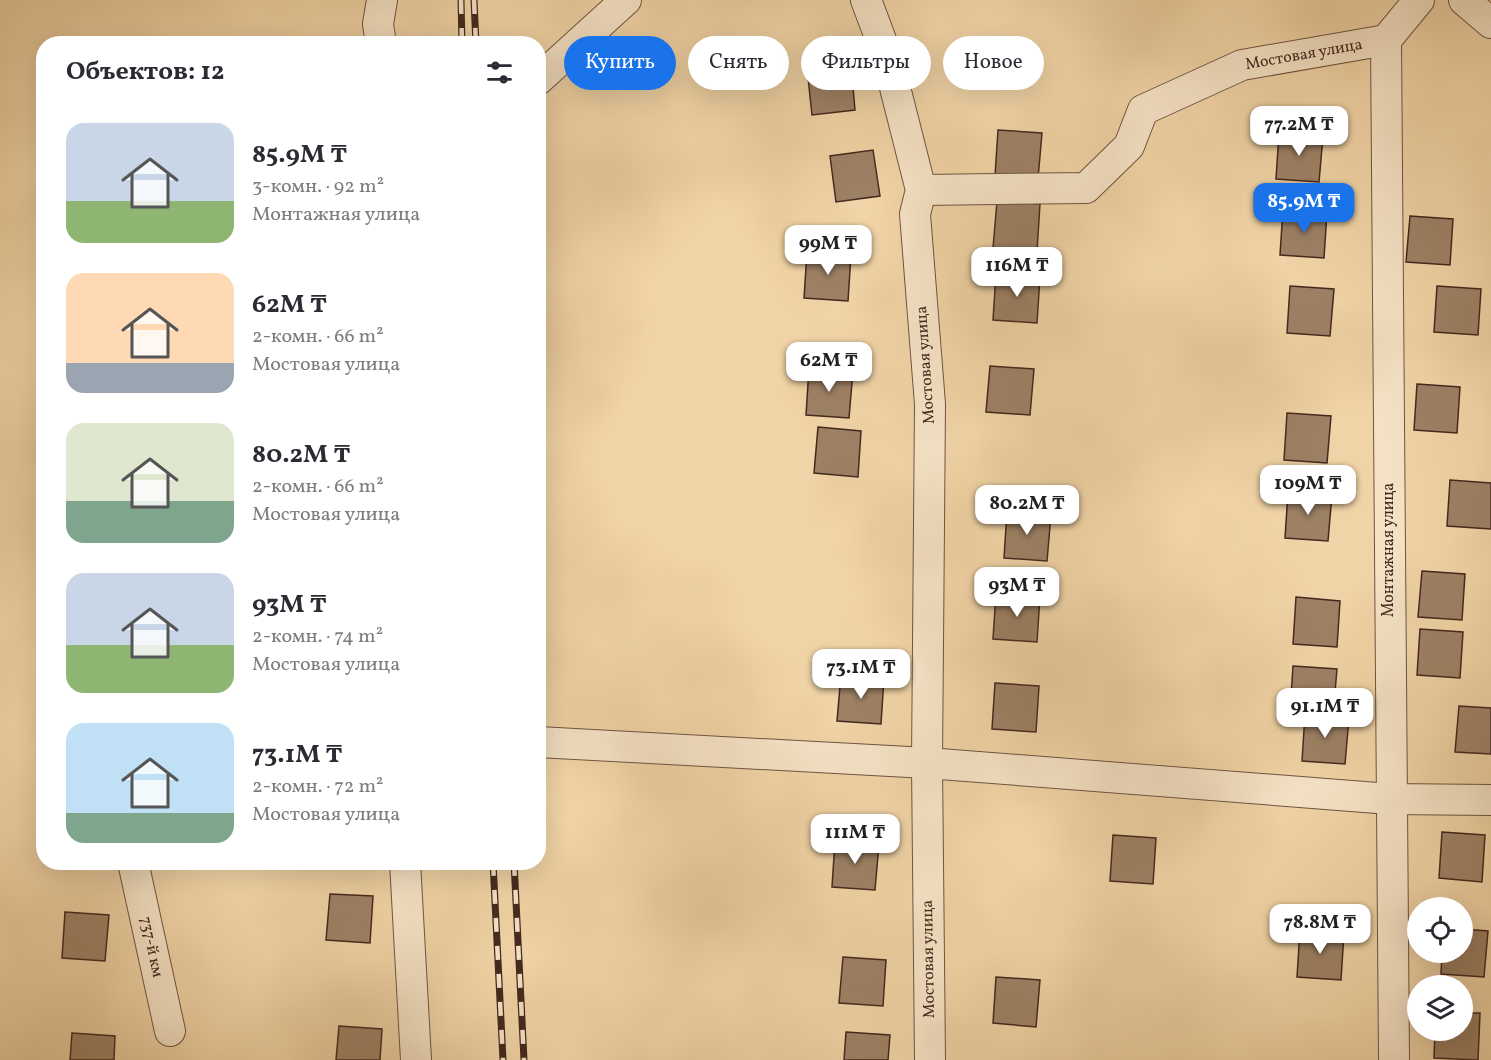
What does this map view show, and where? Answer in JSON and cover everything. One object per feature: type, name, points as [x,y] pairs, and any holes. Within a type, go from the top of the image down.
[{"type":"street","points":[[380,36],[378,24],[381,0]]},
{"type":"street","points":[[546,73],[626,0]]},
{"type":"street","points":[[866,0],[887,56],[921,190]]},
{"type":"street","points":[[1386,40],[1419,0]]},
{"type":"street","points":[[1464,0],[1491,23]]},
{"type":"street","name":"Мостовая улица","points":[[930,1060],[927,763],[930,404],[915,214],[921,190],[1086,189],[1130,146],[1143,110],[1242,65],[1386,40]]},
{"type":"street","name":"Монтажная улица","points":[[1386,40],[1390,799],[1394,1060]]},
{"type":"street","points":[[546,742],[927,763],[1390,799],[1491,800]]},
{"type":"street","name":"737-й км","points":[[135,870],[170,1031]]},
{"type":"street","points":[[405,870],[416,1060]]},
{"type":"building","points":[[809,90],[853,90],[855,110],[812,115]]},
{"type":"building","points":[[998,130],[1042,133],[1038,179],[995,176]]},
{"type":"building","points":[[1279,133],[1323,136],[1319,182],[1276,179]]},
{"type":"building","points":[[873,150],[880,196],[836,202],[830,156]]},
{"type":"building","points":[[997,201],[1040,204],[1037,251],[993,248]]},
{"type":"building","points":[[1283,209],[1327,212],[1324,258],[1280,255]]},
{"type":"building","points":[[1410,216],[1453,219],[1450,265],[1406,262]]},
{"type":"building","points":[[807,252],[851,255],[848,301],[804,298]]},
{"type":"building","points":[[996,274],[1040,277],[1037,323],[993,320]]},
{"type":"building","points":[[1290,286],[1334,289],[1330,336],[1287,333]]},
{"type":"building","points":[[1437,286],[1481,289],[1478,335],[1434,332]]},
{"type":"building","points":[[990,366],[1034,369],[1030,415],[986,412]]},
{"type":"building","points":[[809,368],[853,371],[849,418],[806,415]]},
{"type":"building","points":[[1417,384],[1460,387],[1457,433],[1414,430]]},
{"type":"building","points":[[1287,413],[1331,416],[1327,463],[1284,460]]},
{"type":"building","points":[[818,427],[861,431],[858,477],[814,473]]},
{"type":"building","points":[[1450,480],[1491,483],[1491,529],[1447,526]]},
{"type":"building","points":[[1288,492],[1332,495],[1328,541],[1285,538]]},
{"type":"building","points":[[1007,511],[1051,515],[1047,561],[1004,558]]},
{"type":"building","points":[[1422,571],[1465,574],[1462,620],[1418,617]]},
{"type":"building","points":[[996,593],[1040,596],[1037,642],[993,639]]},
{"type":"building","points":[[1296,597],[1340,601],[1337,647],[1293,644]]},
{"type":"building","points":[[1420,629],[1463,632],[1460,678],[1417,675]]},
{"type":"building","points":[[1293,666],[1337,669],[1333,715],[1290,713]]},
{"type":"building","points":[[841,675],[884,678],[881,724],[837,721]]},
{"type":"building","points":[[995,683],[1039,686],[1036,732],[992,729]]},
{"type":"building","points":[[1459,706],[1491,708],[1491,754],[1455,752]]},
{"type":"building","points":[[1305,714],[1349,718],[1345,764],[1302,761]]},
{"type":"building","points":[[1442,832],[1485,835],[1482,882],[1439,878]]},
{"type":"building","points":[[1113,835],[1156,838],[1153,884],[1110,881]]},
{"type":"building","points":[[835,841],[879,844],[875,890],[832,887]]},
{"type":"building","points":[[330,894],[373,896],[370,943],[326,940]]},
{"type":"building","points":[[65,912],[109,915],[105,961],[62,958]]},
{"type":"building","points":[[1300,930],[1344,933],[1341,980],[1297,977]]},
{"type":"building","points":[[1473,930],[1488,931],[1484,977],[1441,974],[1442,963],[1473,963]]},
{"type":"building","points":[[843,957],[886,960],[883,1006],[839,1003]]},
{"type":"building","points":[[996,977],[1040,980],[1036,1027],[993,1023]]},
{"type":"building","points":[[1473,1013],[1480,1013],[1478,1060],[1434,1058],[1435,1041],[1473,1041]]},
{"type":"building","points":[[339,1026],[382,1029],[380,1060],[336,1060]]},
{"type":"building","points":[[846,1032],[890,1035],[888,1060],[844,1060]]},
{"type":"building","points":[[72,1033],[115,1036],[114,1060],[70,1060]]},
{"type":"railway","points":[[461,0],[462,36]]},
{"type":"railway","points":[[474,0],[476,36]]},
{"type":"railway","points":[[493,870],[503,1060]]},
{"type":"railway","points":[[514,870],[524,1060]]}]
